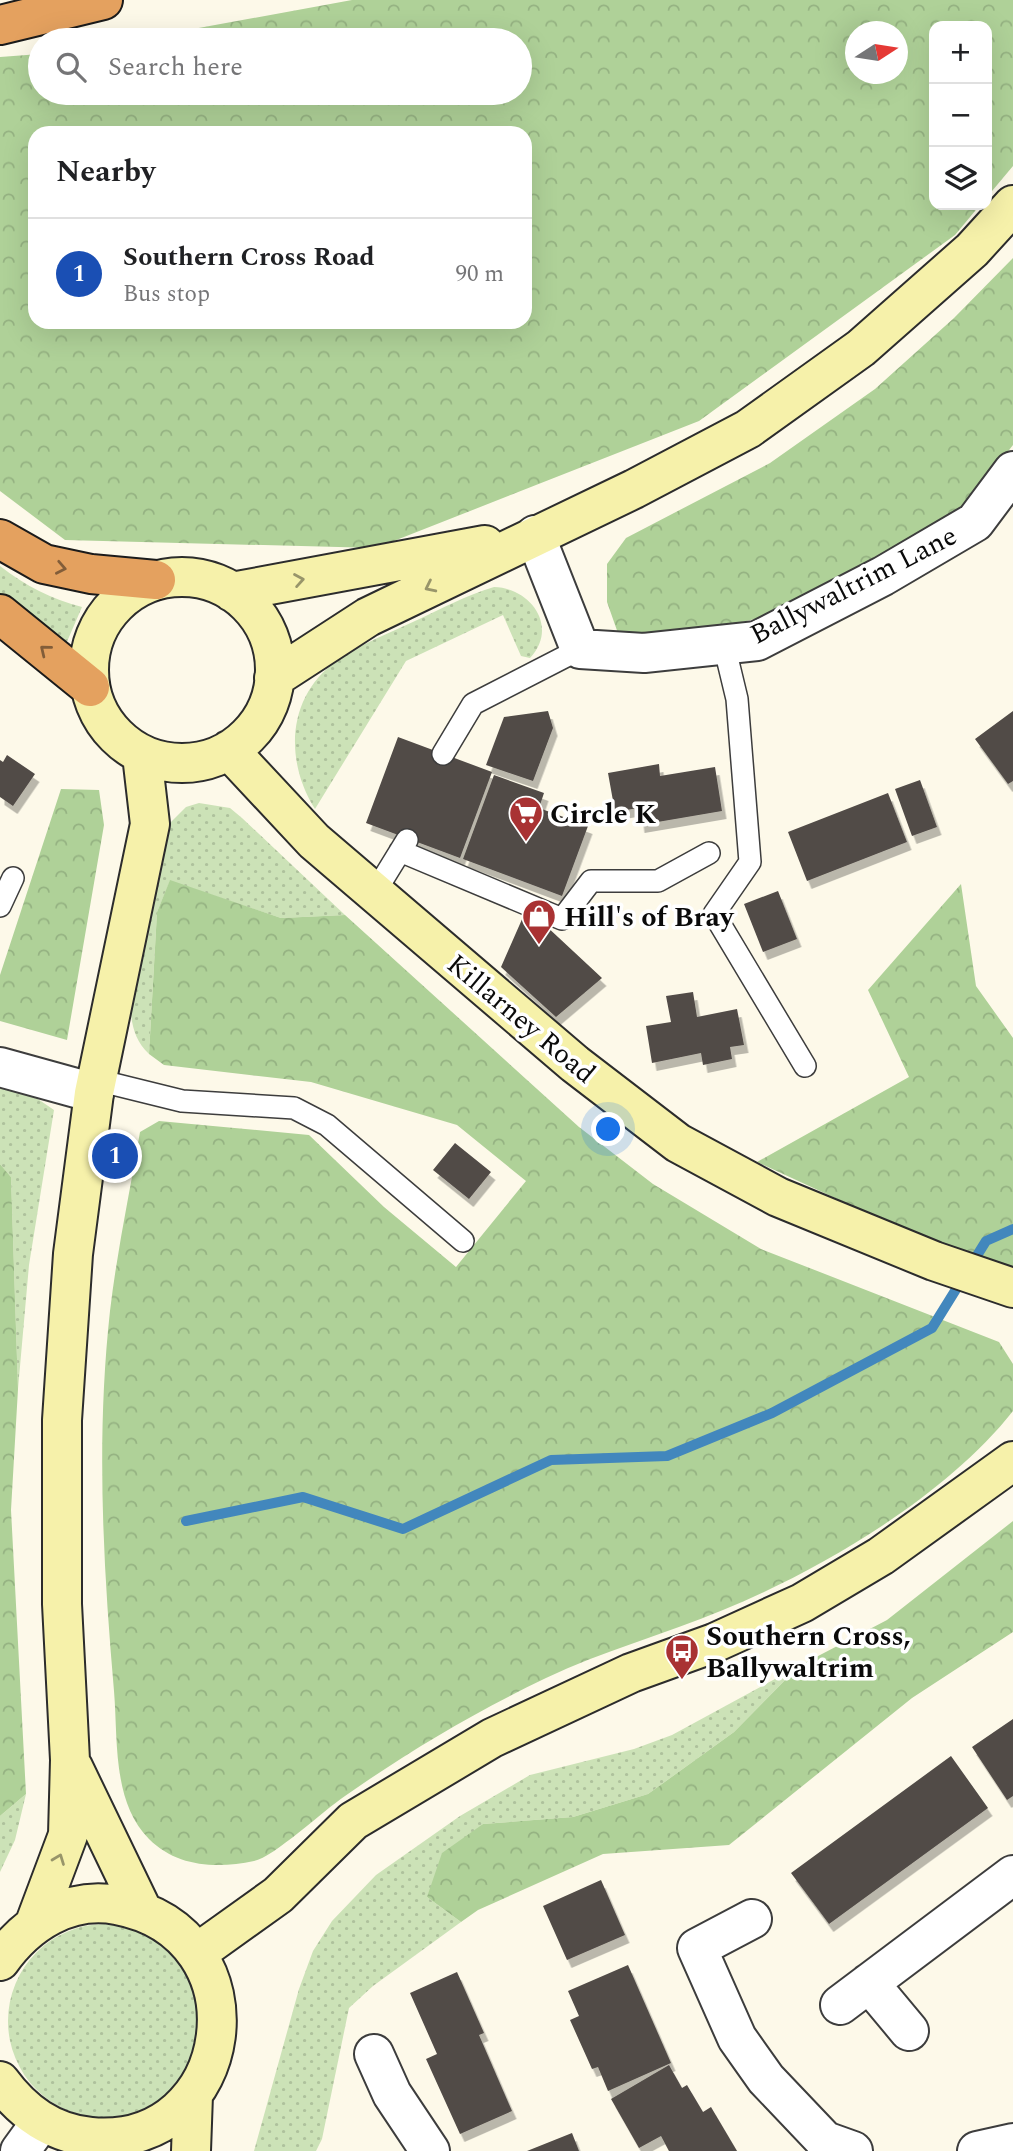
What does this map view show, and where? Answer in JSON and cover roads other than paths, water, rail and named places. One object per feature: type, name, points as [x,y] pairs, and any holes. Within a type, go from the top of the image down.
[{"type":"highway","points":[[0,3],[97,1]]},
{"type":"highway","points":[[0,25],[97,1]]},
{"type":"highway","points":[[0,539],[44,564],[91,574],[156,580]]},
{"type":"highway","points":[[0,614],[90,687]]},
{"type":"main road","points":[[274,678],[368,617],[748,429],[861,348],[972,250],[1013,205]]},
{"type":"main road","points":[[232,592],[535,535]]},
{"type":"main road","points":[[196,578],[232,592],[254,613],[270,640],[274,678],[269,703],[256,726],[229,750],[191,763],[166,762],[142,755],[123,742],[107,726],[96,707],[90,687],[89,665],[93,644],[107,614],[129,593],[156,580],[196,578]]},
{"type":"main road","name":"Killarney Road","points":[[229,750],[314,841],[575,1064],[678,1143],[778,1197],[934,1261],[1013,1287]]},
{"type":"main road","points":[[35,1923],[68,1835],[70,1760],[62,1604],[62,1420],[73,1254],[96,1087],[150,824],[142,755]]},
{"type":"main road","points":[[150,824],[191,763]]},
{"type":"main road","points":[[197,1952],[278,1895],[353,1821],[492,1738],[631,1673],[714,1643],[802,1603],[881,1556],[1012,1461]]},
{"type":"main road","points":[[70,1760],[142,1910]]},
{"type":"main road","points":[[0,1961],[14,1942],[35,1923],[69,1907],[100,1904],[142,1910],[172,1927],[197,1952],[214,1987],[217,2027],[211,2062],[193,2095],[169,2118],[112,2145],[73,2135],[30,2137],[17,2104],[0,2081]]},
{"type":"main road","points":[[191,2151],[193,2095]]},
{"type":"street","name":"Ballywaltrim Lane","points":[[580,649],[644,653],[757,640],[883,576],[975,522],[1013,471]]},
{"type":"street","points":[[535,535],[580,649]]},
{"type":"street","points":[[0,1066],[96,1087]]},
{"type":"street","points":[[909,2031],[855,1994],[1013,1875]]},
{"type":"street","points":[[752,1919],[697,1948],[737,2038],[766,2079],[825,2141],[853,2151]]},
{"type":"street","points":[[374,2054],[392,2094],[430,2151]]},
{"type":"street","points":[[977,2151],[1013,2143]]},
{"type":"lane","points":[[724,645],[737,699],[750,863],[713,914],[805,1066]]},
{"type":"lane","points":[[443,754],[473,704],[580,649]]},
{"type":"lane","points":[[375,892],[404,845],[562,919],[591,881],[658,881],[709,853]]},
{"type":"lane","points":[[0,906],[13,877]]},
{"type":"lane","points":[[96,1087],[183,1101],[294,1108],[327,1125],[463,1241]]},
{"type":"waterway","points":[[186,1521],[303,1497],[403,1529],[551,1460],[667,1456],[772,1413],[932,1328],[986,1241],[1013,1229]]},
{"type":"place","name":"Circle K","points":[[526,843]]},
{"type":"place","name":"Hill's of Bray","points":[[539,946]]},
{"type":"place","name":"Southern Cross Road","points":[[115,1156]]},
{"type":"place","name":"Southern Cross, Ballywaltrim","points":[[682,1681]]}]
